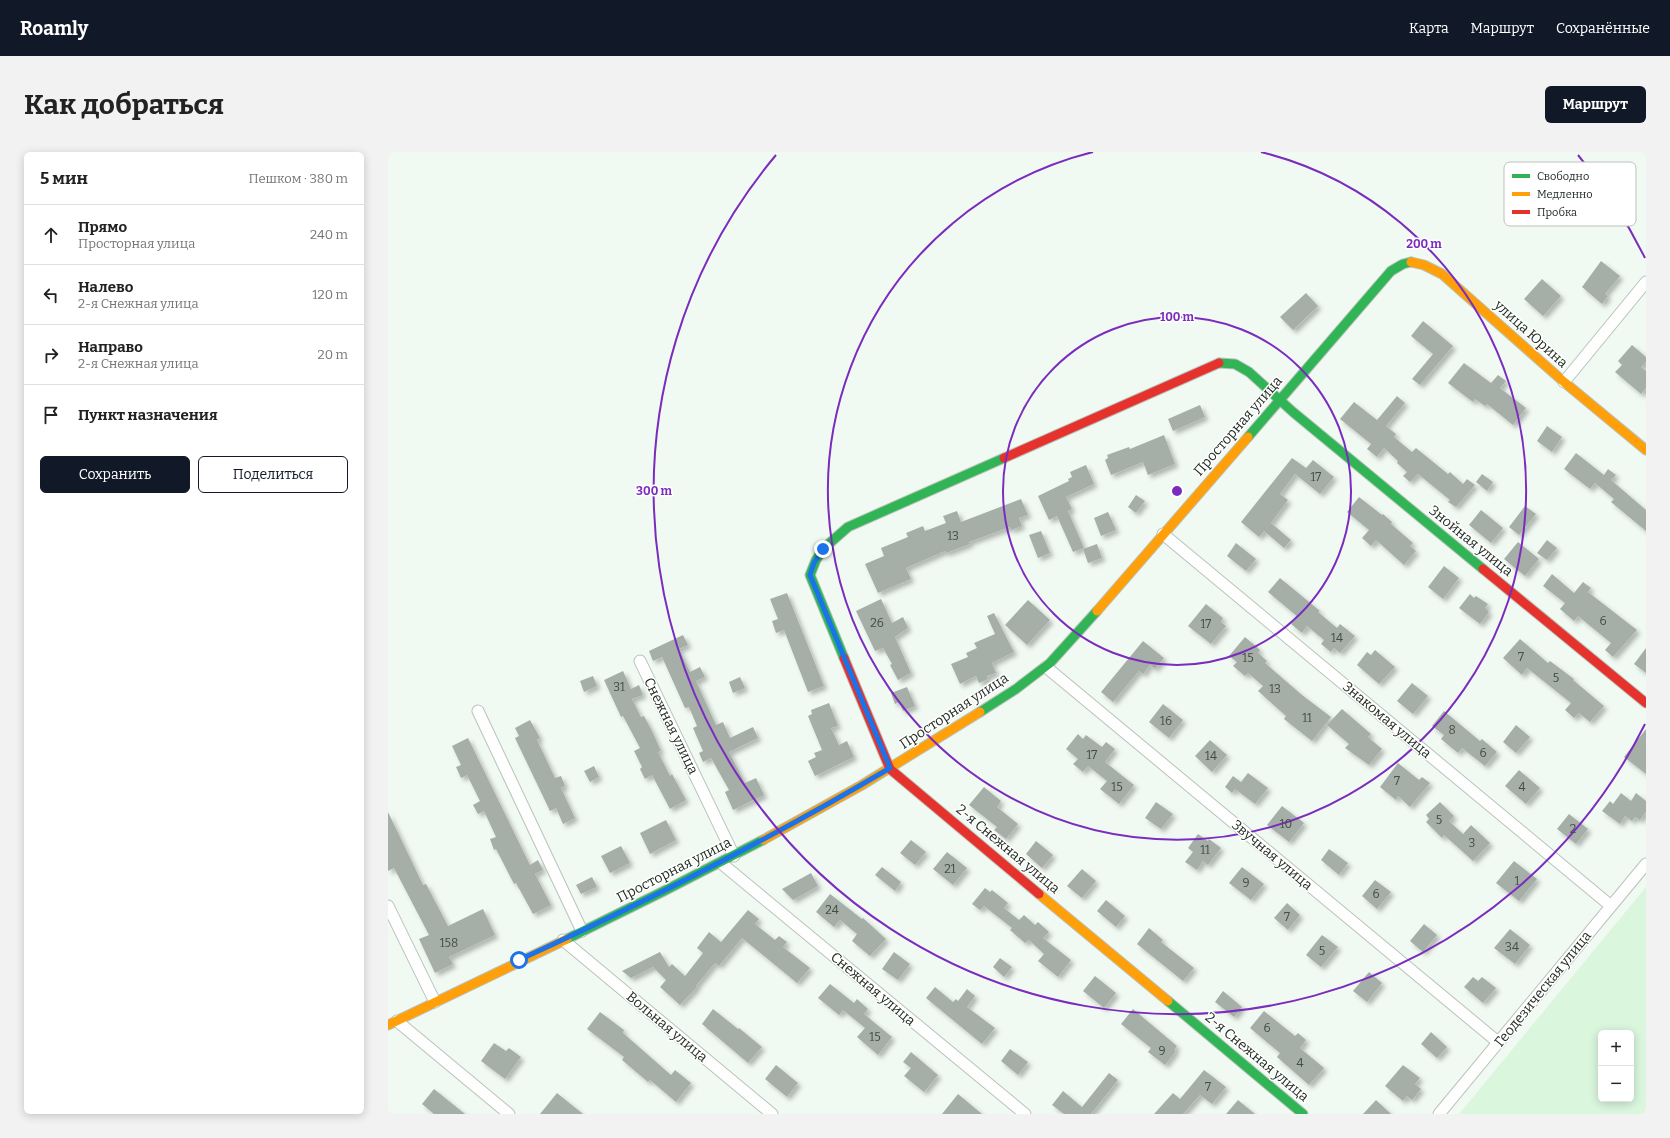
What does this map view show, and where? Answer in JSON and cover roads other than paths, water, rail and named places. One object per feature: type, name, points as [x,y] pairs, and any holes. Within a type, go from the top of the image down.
[{"type":"street","name":"улица Юрина","points":[[1390,271],[1406,262],[1421,264],[1433,268],[1442,274],[1564,382],[1646,450]]},
{"type":"street","name":"Просторная улица","points":[[392,1023],[721,863],[816,812],[1001,699],[1046,667],[1092,617],[1390,271]]},
{"type":"street","points":[[1564,382],[1646,282]]},
{"type":"street","name":"Знойная улица","points":[[834,537],[848,527],[1217,363],[1235,364],[1249,372],[1279,400],[1646,703]]},
{"type":"street","name":"Знакомая улица","points":[[1163,534],[1611,906]]},
{"type":"street","name":"2-я Снежная улица","points":[[834,537],[814,563],[810,575],[890,768],[1303,1114]]},
{"type":"street","name":"Снежная улица","points":[[640,661],[734,856]]},
{"type":"street","name":"Звучная улица","points":[[1046,667],[1499,1043]]},
{"type":"street","points":[[478,711],[582,931]]},
{"type":"street","name":"Снежная улица","points":[[721,863],[1025,1114]]},
{"type":"street","name":"Геодезическая улица","points":[[1439,1114],[1646,864]]},
{"type":"street","points":[[388,906],[435,1002]]},
{"type":"street","name":"Вольная улица","points":[[563,940],[772,1114]]},
{"type":"street","points":[[392,1023],[509,1114]]}]
